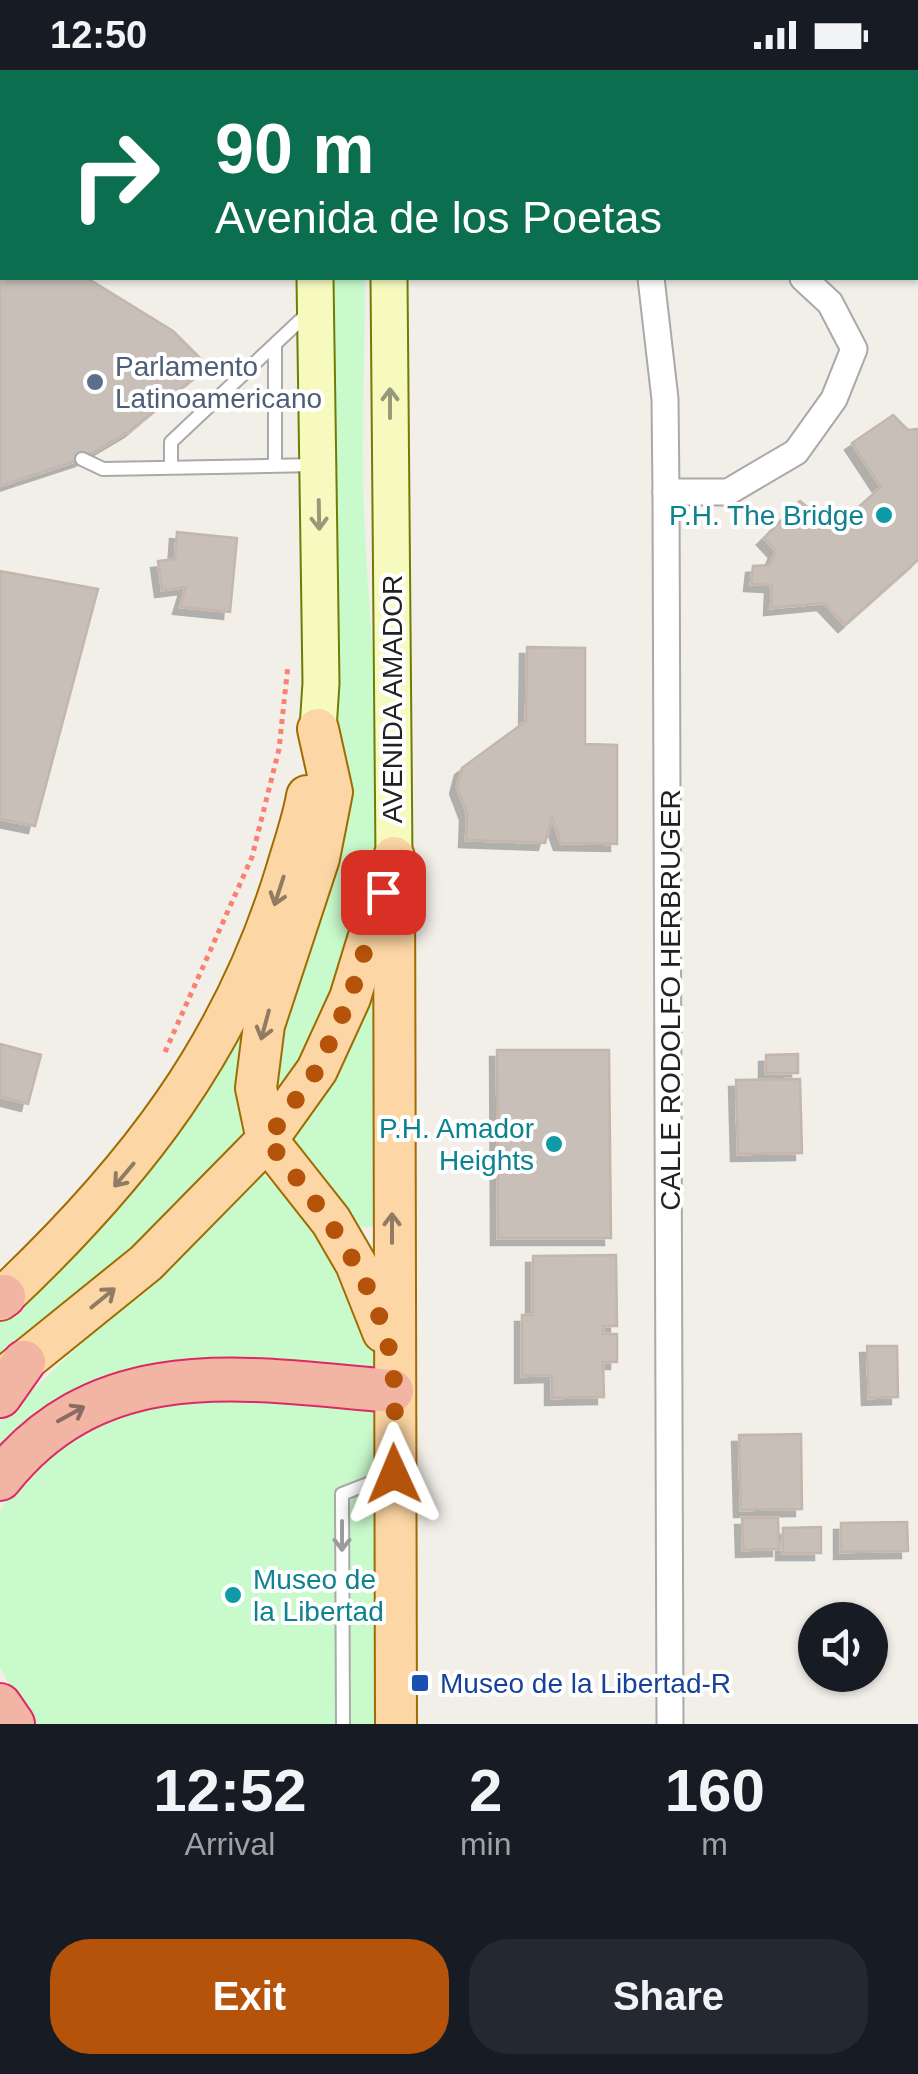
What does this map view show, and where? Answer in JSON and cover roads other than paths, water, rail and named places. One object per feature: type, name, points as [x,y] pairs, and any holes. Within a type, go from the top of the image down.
[{"type":"highway","points":[[0,1479],[54,1424],[99,1399],[145,1385],[392,1376]]},
{"type":"highway","points":[[0,1705],[13,1724]]},
{"type":"main road","name":"AVENIDA AMADOR","points":[[389,280],[396,1724]]},
{"type":"main road","points":[[1,1298],[97,1206],[177,1106],[225,1018],[277,900],[306,803],[321,683],[316,292]]},
{"type":"main road","points":[[267,1140],[256,1088],[264,1025],[320,858],[332,792],[318,729]]},
{"type":"main road","points":[[8,1380],[146,1263],[267,1140],[317,1070],[350,998],[394,857]]},
{"type":"main road","name":"AVENIDA AMADOR","points":[[267,1140],[331,1221],[356,1264],[392,1376]]},
{"type":"street","name":"CALLE RODOLFO HERBRUGER","points":[[650,280],[665,399],[670,1724]]},
{"type":"street","points":[[666,492],[728,492],[796,452],[834,399],[854,348],[830,303],[805,280]]},
{"type":"lane","points":[[171,466],[171,442],[275,346],[316,292]]},
{"type":"lane","points":[[275,346],[275,465]]},
{"type":"lane","points":[[82,459],[103,468],[318,465]]},
{"type":"lane","points":[[343,1724],[342,1494],[394,1474]]},
{"type":"place","name":"Parlamento Latinoamericano","points":[[95,382]]},
{"type":"place","name":"P.H. The Bridge","points":[[884,515]]},
{"type":"place","name":"P.H. Amador Heights","points":[[554,1144]]},
{"type":"place","name":"Museo de la Libertad","points":[[233,1595]]},
{"type":"place","name":"Museo de la Libertad-R","points":[[420,1683]]}]
